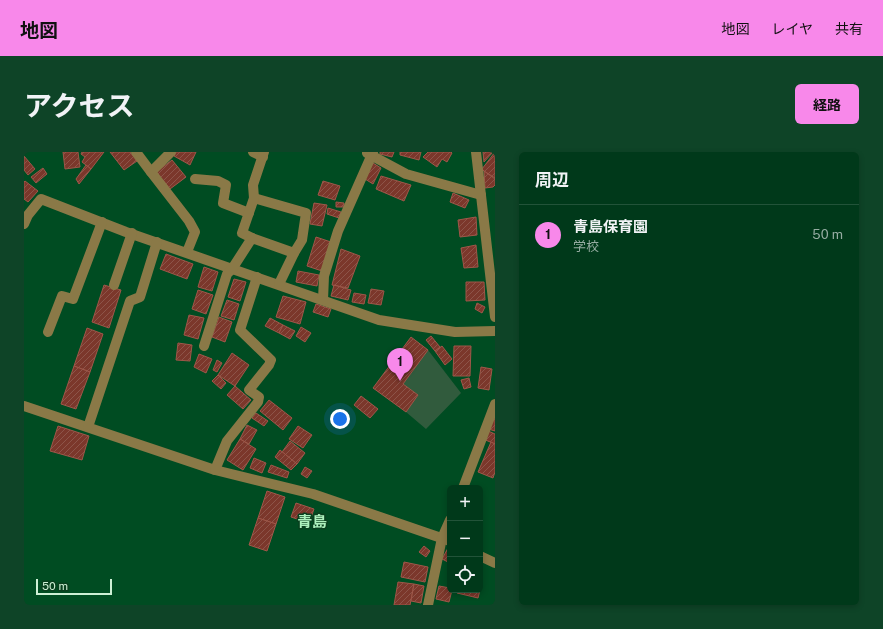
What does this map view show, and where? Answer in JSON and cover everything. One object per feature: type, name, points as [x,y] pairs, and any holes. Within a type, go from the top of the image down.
[{"type":"street","points":[[136,152],[189,221],[195,232],[186,252]]},
{"type":"street","points":[[151,172],[171,152]]},
{"type":"street","points":[[253,152],[264,154],[253,185],[254,198],[242,233],[294,253]]},
{"type":"street","points":[[476,152],[493,284],[495,317]]},
{"type":"street","points":[[323,300],[324,276],[338,231],[371,153],[406,174],[481,195]]},
{"type":"street","points":[[194,179],[218,181],[226,185],[222,204],[249,213]]},
{"type":"street","points":[[254,198],[306,213],[302,240],[279,284]]},
{"type":"street","points":[[25,218],[41,199],[132,234],[379,320],[455,332],[495,331]]},
{"type":"street","points":[[48,332],[62,296],[73,299],[102,222]]},
{"type":"street","points":[[114,285],[132,234]]},
{"type":"street","points":[[204,346],[227,274],[232,269],[252,238]]},
{"type":"street","points":[[88,427],[130,301],[140,297],[157,242]]},
{"type":"street","points":[[215,470],[227,441],[258,402],[259,397],[249,390],[269,365],[271,360],[240,330],[257,277]]},
{"type":"street","points":[[464,485],[495,404]]},
{"type":"street","points":[[24,406],[215,470],[312,494],[446,540]]},
{"type":"street","points":[[428,605],[450,521]]},
{"type":"street","points":[[482,557],[495,563]]},
{"type":"green space","points":[[428,350],[461,393],[426,429],[406,412],[418,395],[403,384]]},
{"type":"building","points":[[63,152],[78,152],[80,167],[65,169]]},
{"type":"building","points":[[82,152],[104,152],[91,169],[82,162],[85,157],[81,154]]},
{"type":"building","points":[[110,152],[130,152],[137,161],[124,170]]},
{"type":"building","points":[[176,152],[196,152],[190,165],[174,156]]},
{"type":"building","points":[[380,152],[394,152],[392,157],[380,154]]},
{"type":"building","points":[[400,152],[421,152],[419,160],[400,155]]},
{"type":"building","points":[[428,152],[452,153],[447,162],[442,159],[437,167],[423,157]]},
{"type":"building","points":[[483,152],[493,152],[484,162]]},
{"type":"building","points":[[495,152],[495,178],[482,169]]},
{"type":"building","points":[[24,156],[35,169],[28,175],[24,170]]},
{"type":"building","points":[[172,160],[186,177],[170,189],[156,172]]},
{"type":"building","points":[[373,163],[381,168],[373,184],[365,179]]},
{"type":"building","points":[[86,165],[91,169],[79,184],[76,179]]},
{"type":"building","points":[[43,168],[47,174],[36,183],[31,177]]},
{"type":"building","points":[[484,171],[495,179],[495,185],[493,187],[485,188]]},
{"type":"building","points":[[381,176],[411,185],[404,201],[376,189]]},
{"type":"building","points":[[25,181],[38,191],[28,202],[24,199]]},
{"type":"building","points":[[323,181],[340,186],[335,200],[318,195]]},
{"type":"building","points":[[453,193],[469,200],[465,208],[450,202]]},
{"type":"building","points":[[336,202],[344,203],[344,207],[336,207]]},
{"type":"building","points":[[314,203],[327,205],[322,226],[310,224]]},
{"type":"building","points":[[328,208],[341,212],[339,218],[327,214]]},
{"type":"building","points":[[476,217],[477,235],[460,237],[458,220]]},
{"type":"building","points":[[316,237],[331,242],[322,271],[307,266]]},
{"type":"building","points":[[476,245],[478,267],[464,268],[461,248]]},
{"type":"building","points":[[341,249],[360,256],[348,288],[332,285]]},
{"type":"building","points":[[166,254],[193,264],[187,279],[160,269]]},
{"type":"building","points":[[204,267],[218,272],[212,291],[198,287]]},
{"type":"building","points":[[298,271],[319,275],[317,286],[296,282]]},
{"type":"building","points":[[234,279],[246,282],[240,301],[228,297]]},
{"type":"building","points":[[466,282],[484,282],[485,300],[466,301]]},
{"type":"building","points":[[104,285],[121,290],[109,328],[92,322]]},
{"type":"building","points":[[334,285],[351,290],[348,300],[331,296]]},
{"type":"building","points":[[371,289],[384,291],[381,305],[368,303]]},
{"type":"building","points":[[198,290],[213,295],[206,314],[192,309]]},
{"type":"building","points":[[354,293],[366,295],[364,304],[352,302]]},
{"type":"building","points":[[283,296],[306,302],[300,324],[276,317]]},
{"type":"building","points":[[227,300],[239,304],[234,320],[221,316]]},
{"type":"building","points":[[477,303],[485,307],[482,313],[475,309]]},
{"type":"building","points":[[316,304],[331,309],[328,317],[313,312]]},
{"type":"building","points":[[189,315],[204,318],[198,339],[184,335]]},
{"type":"building","points":[[219,317],[232,322],[225,342],[212,337]]},
{"type":"building","points":[[270,318],[283,325],[279,333],[265,326]]},
{"type":"building","points":[[283,325],[295,331],[290,339],[279,333]]},
{"type":"building","points":[[301,327],[311,333],[305,342],[296,336]]},
{"type":"building","points":[[87,328],[103,334],[90,372],[74,366]]},
{"type":"building","points":[[431,336],[440,347],[435,351],[426,340]]},
{"type":"building","points":[[411,337],[428,350],[403,384],[418,395],[406,412],[373,388]]},
{"type":"building","points":[[178,343],[192,345],[190,361],[176,360]]},
{"type":"building","points":[[442,346],[452,359],[445,365],[435,351]]},
{"type":"building","points":[[454,346],[471,346],[470,376],[453,376]]},
{"type":"building","points":[[232,353],[249,365],[235,386],[218,375]]},
{"type":"building","points":[[199,354],[212,359],[206,373],[194,367]]},
{"type":"building","points":[[217,360],[222,363],[217,372],[213,370]]},
{"type":"building","points":[[74,366],[90,372],[76,409],[61,404]]},
{"type":"building","points":[[481,367],[492,369],[489,390],[478,388]]},
{"type":"building","points":[[218,375],[226,383],[221,389],[212,381]]},
{"type":"building","points":[[469,378],[471,387],[464,389],[461,380]]},
{"type":"building","points":[[235,386],[251,400],[243,409],[227,395]]},
{"type":"building","points":[[361,396],[378,409],[370,418],[354,405]]},
{"type":"building","points":[[269,400],[292,418],[283,430],[260,411]]},
{"type":"building","points":[[495,407],[495,431],[488,429]]},
{"type":"building","points":[[256,413],[268,421],[264,426],[252,418]]},
{"type":"building","points":[[247,425],[257,430],[249,444],[240,439]]},
{"type":"building","points":[[58,426],[89,436],[82,460],[50,451]]},
{"type":"building","points":[[298,426],[312,435],[303,448],[289,439]]},
{"type":"building","points":[[486,430],[495,434],[495,444],[483,439]]},
{"type":"building","points":[[240,439],[256,449],[243,470],[227,460]]},
{"type":"building","points":[[290,441],[305,453],[297,464],[282,452]]},
{"type":"building","points":[[491,442],[495,444],[495,472],[493,478],[478,472]]},
{"type":"building","points":[[280,450],[297,464],[291,470],[275,457]]},
{"type":"building","points":[[254,458],[266,463],[262,473],[250,468]]},
{"type":"building","points":[[271,465],[289,472],[287,478],[268,472]]},
{"type":"building","points":[[305,467],[312,471],[307,478],[301,474]]},
{"type":"building","points":[[267,491],[285,497],[276,524],[258,518]]},
{"type":"building","points":[[296,503],[314,509],[309,523],[291,517]]},
{"type":"building","points":[[258,518],[276,524],[267,551],[249,545]]},
{"type":"building","points":[[424,546],[430,551],[426,557],[419,552]]},
{"type":"building","points":[[447,550],[447,562],[442,559]]},
{"type":"building","points":[[404,562],[428,567],[425,582],[401,577]]},
{"type":"building","points":[[398,582],[414,584],[410,605],[394,605]]},
{"type":"building","points":[[414,584],[424,586],[421,603],[411,601]]},
{"type":"building","points":[[439,586],[447,587],[447,593],[451,593],[449,602],[436,599]]},
{"type":"building","points":[[457,593],[479,593],[478,598]]},
{"type":"place","name":"青島保育園","points":[[400,381]]},
{"type":"district","name":"青島","points":[[312,521]]}]
